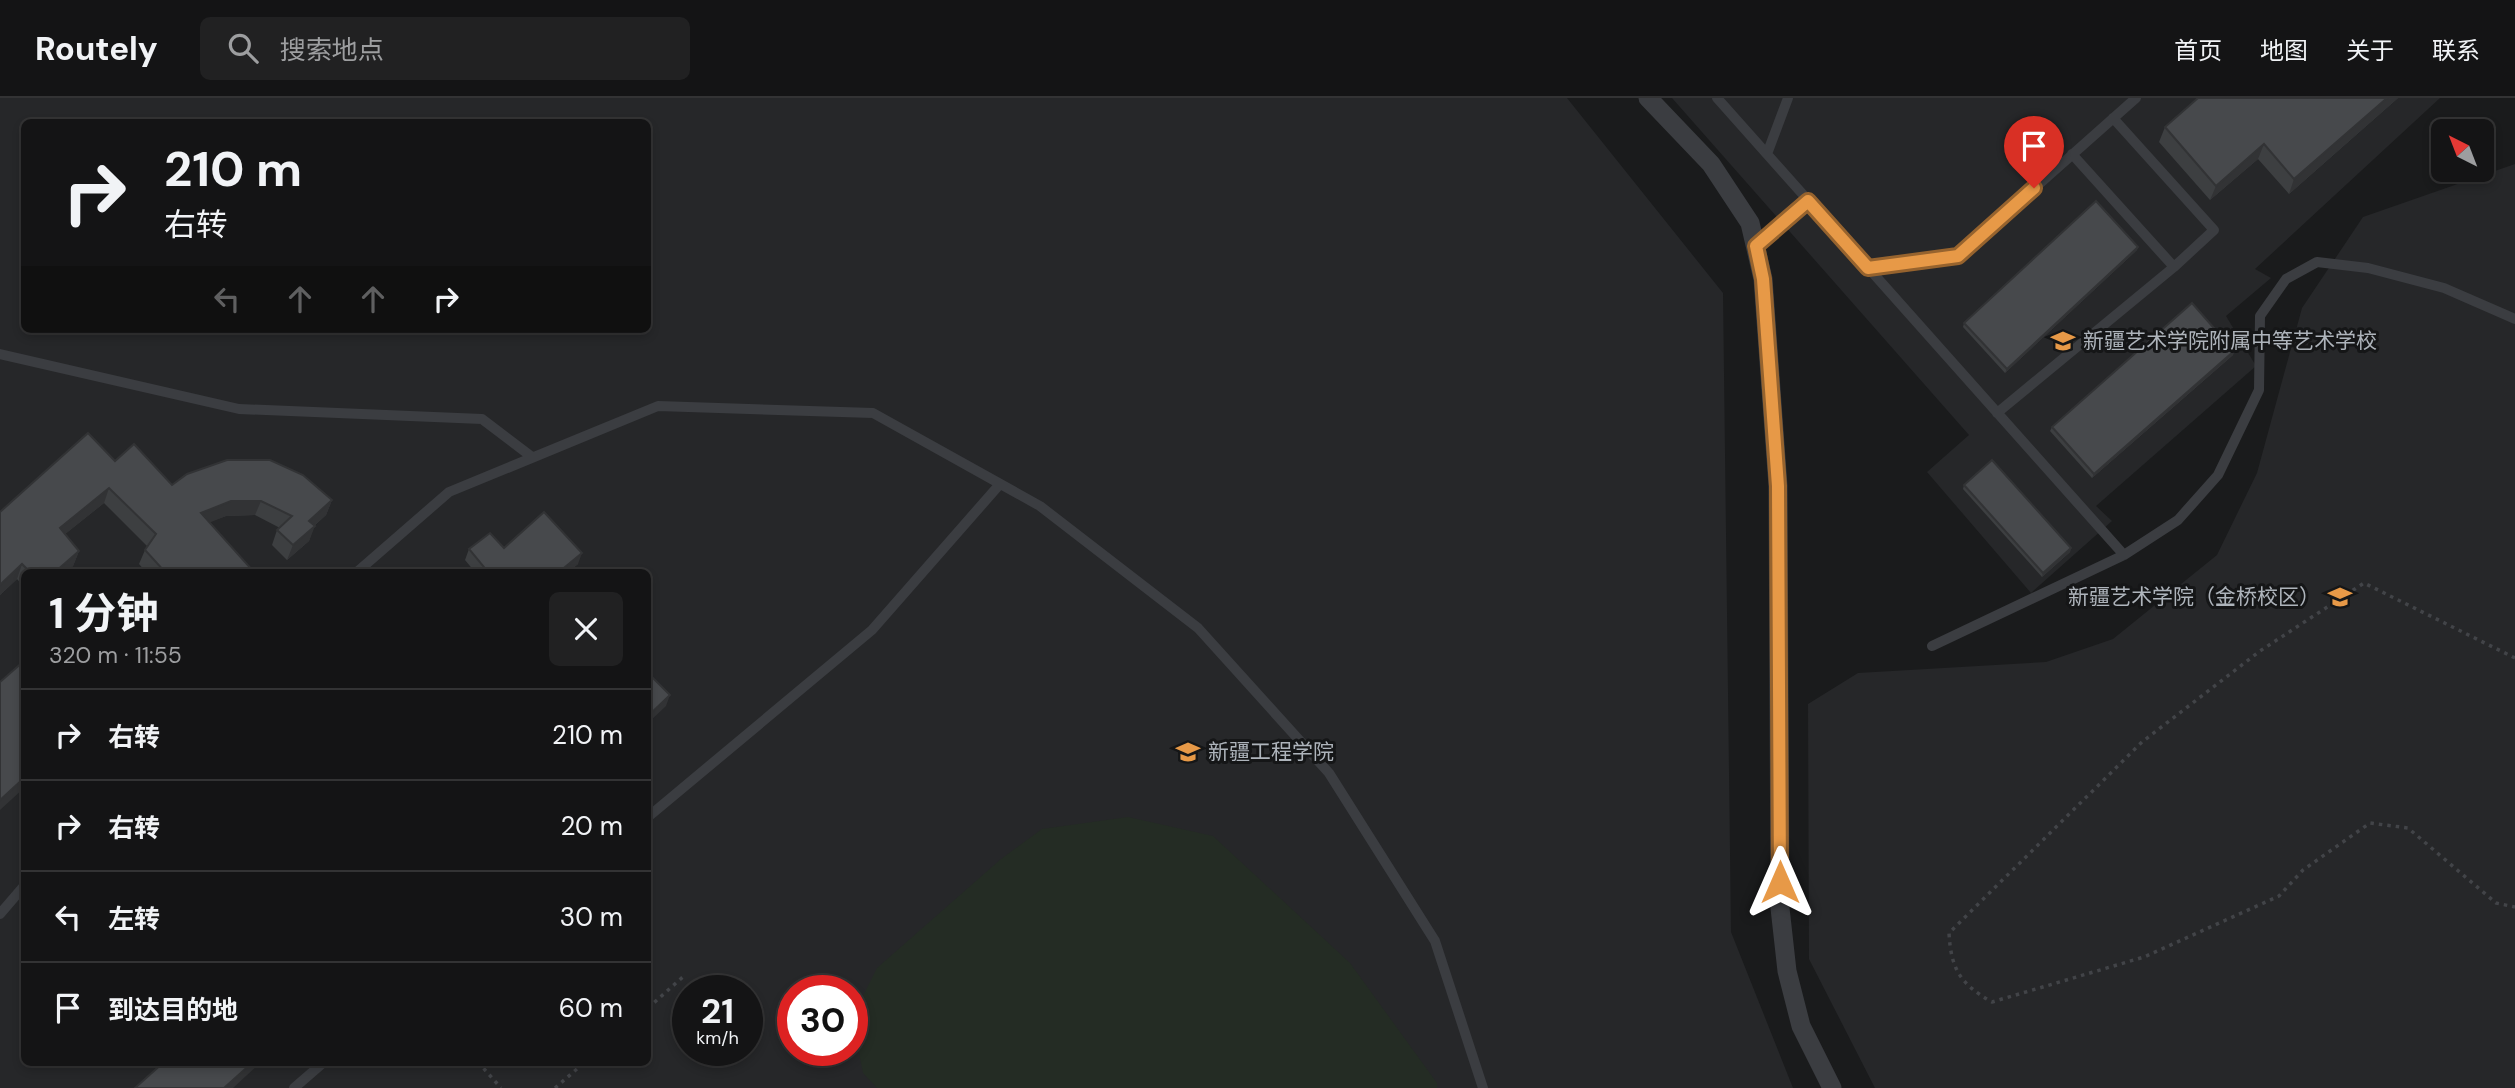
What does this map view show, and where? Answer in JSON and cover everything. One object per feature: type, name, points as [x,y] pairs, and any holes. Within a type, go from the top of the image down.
[{"type":"street","points":[[1648,98],[1711,164],[1750,223],[1763,279],[1778,486],[1780,908],[1787,971],[1801,1026],[1832,1088]]},
{"type":"lane","points":[[1717,98],[2124,555]]},
{"type":"lane","points":[[1767,154],[1788,98]]},
{"type":"lane","points":[[1868,268],[1958,256],[2136,98]]},
{"type":"lane","points":[[1997,413],[2174,267],[2214,230],[2113,118]]},
{"type":"lane","points":[[2072,154],[2174,267]]},
{"type":"lane","points":[[1756,246],[1808,201]]},
{"type":"lane","points":[[1932,646],[2124,555],[2178,520],[2218,475],[2259,390],[2260,316],[2286,279],[2317,262],[2368,268],[2444,288],[2515,320]]},
{"type":"lane","points":[[0,354],[239,409],[482,419],[532,457]]},
{"type":"lane","points":[[360,569],[449,492],[658,406],[873,413],[1040,506],[1198,628],[1329,773],[1435,941],[1483,1088]]},
{"type":"lane","points":[[651,814],[872,630],[1000,484]]},
{"type":"lane","points":[[0,914],[21,890]]},
{"type":"lane","points":[[294,1088],[319,1066]]},
{"type":"path","points":[[2515,658],[2364,583],[2260,651],[2142,742],[1949,933],[1951,960],[1969,990],[1992,1002],[2144,957],[2279,897],[2303,870],[2370,823],[2408,828],[2496,903],[2515,907]]},
{"type":"path","points":[[651,1004],[672,986]]},
{"type":"path","points":[[481,1066],[500,1088]]},
{"type":"path","points":[[555,1088],[580,1066]]},
{"type":"shaded area","name":"新疆工程学院","points":[[0,98],[1567,98],[1723,293],[1731,932],[1793,1088],[0,1088]]},
{"type":"shaded area","name":"新疆艺术学院附属中等艺术学校","points":[[1672,98],[2440,98],[2255,269],[2271,278],[2226,316],[2256,366],[2096,506],[2112,521],[2031,593],[1927,472],[1969,435]]},
{"type":"shaded area","name":"新疆艺术学院（金桥校区）","points":[[2515,164],[2515,1088],[1875,1088],[1809,959],[1808,704],[1858,673],[2046,662],[2113,639],[2217,555],[2257,473],[2302,308],[2363,217],[2463,182],[2494,182],[2494,171]]},
{"type":"shaded area","points":[[1128,817],[1213,836],[1350,963],[1437,1083],[1437,1088],[877,1088],[863,1073],[862,1066],[868,1066],[868,986],[877,968],[1001,859],[1042,829]]},
{"type":"building","points":[[2198,98],[2387,98],[2294,179],[2264,144],[2216,186],[2165,127]]},
{"type":"building","points":[[2096,201],[2138,247],[2007,369],[1964,323]]},
{"type":"building","points":[[2192,303],[2234,351],[2094,474],[2052,427]]},
{"type":"building","points":[[88,433],[115,461],[134,444],[172,485],[187,474],[227,460],[270,460],[303,475],[332,500],[309,521],[315,526],[293,545],[277,530],[292,516],[261,501],[231,501],[201,513],[251,569],[162,569],[145,550],[156,534],[109,488],[60,528],[79,551],[58,569],[27,569],[22,564],[0,585],[0,512]]},
{"type":"building","points":[[1992,460],[2071,548],[2043,573],[1964,485]]},
{"type":"building","points":[[544,512],[582,553],[563,569],[482,569],[484,567],[469,549],[490,533],[504,548]]},
{"type":"building","points":[[21,664],[21,781],[0,800],[0,682]]},
{"type":"building","points":[[651,676],[670,695],[651,713]]},
{"type":"building","points":[[160,1066],[249,1066],[224,1088],[135,1088]]},
{"type":"place","name":"新疆艺术学院附属中等艺术学校","points":[[2063,341]]},
{"type":"place","name":"新疆艺术学院（金桥校区）","points":[[2340,597]]},
{"type":"place","name":"新疆工程学院","points":[[1188,752]]},
{"type":"route","points":[[1780,882],[1778,486],[1763,279],[1756,246],[1808,201],[1868,268],[1958,256],[2034,188]]}]
